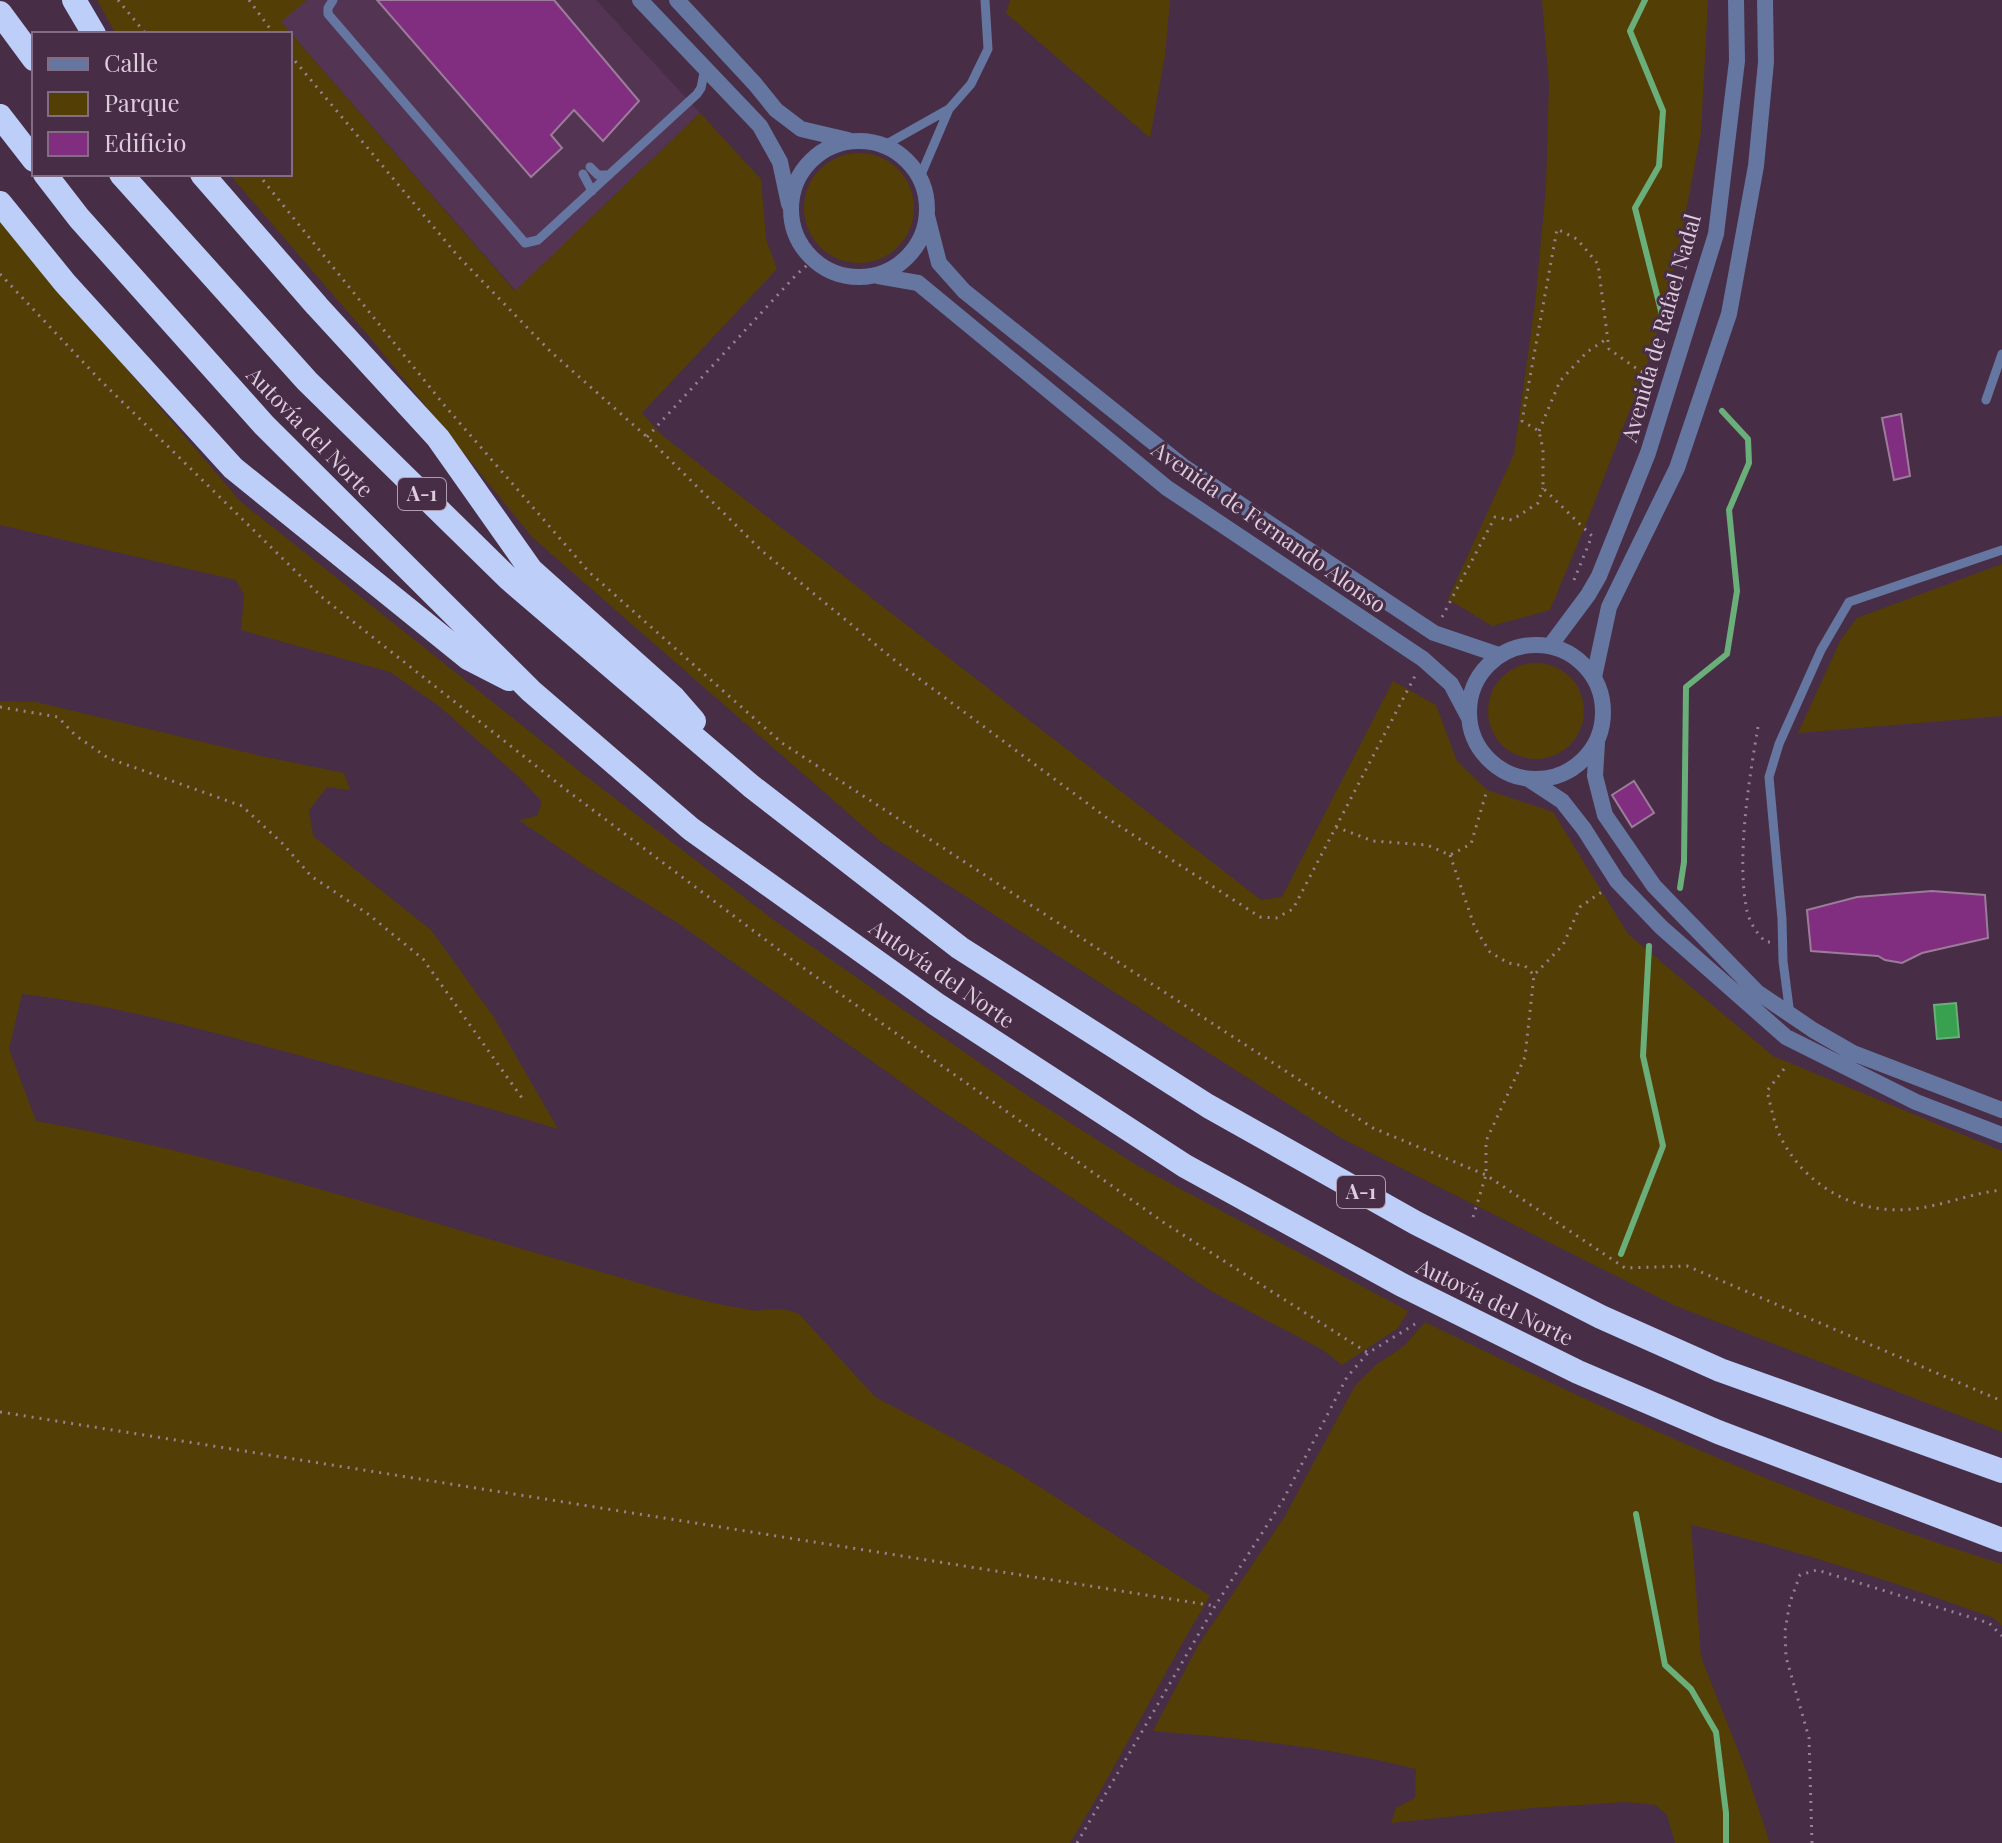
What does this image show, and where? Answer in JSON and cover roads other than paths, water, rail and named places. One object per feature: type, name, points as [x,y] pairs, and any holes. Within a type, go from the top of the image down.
[{"type":"highway","points":[[64,0],[69,15],[81,32]]},
{"type":"highway","points":[[74,0],[93,32]]},
{"type":"highway","points":[[0,13],[32,56]]},
{"type":"highway","points":[[0,116],[32,157]]},
{"type":"highway","name":"Autovía del Norte","points":[[47,176],[79,218],[264,425],[531,691],[691,829],[936,1004],[1185,1166],[1402,1285],[1578,1372],[1718,1432],[2002,1540]]},
{"type":"highway","name":"Autovía del Norte","points":[[123,176],[307,381],[498,568],[751,786],[960,948],[1208,1106],[1416,1223],[1601,1317],[1720,1370],[2002,1471]]},
{"type":"highway","points":[[204,176],[438,438],[531,570],[674,698],[751,786]]},
{"type":"highway","points":[[0,203],[65,283],[233,468],[468,658],[531,691]]},
{"type":"street","points":[[640,0],[760,126],[780,162],[794,231],[813,260],[827,270],[861,278],[878,276],[897,267],[912,254],[922,236],[927,216],[927,196],[920,177],[899,153],[885,145],[801,129],[776,110],[677,0]]},
{"type":"street","name":"Avenida de Rafael Nadal","points":[[1550,646],[1599,576],[1648,453],[1716,234],[1737,61],[1736,0]]},
{"type":"street","points":[[1594,677],[1609,607],[1677,468],[1729,314],[1756,166],[1766,62],[1765,0]]},
{"type":"street","points":[[791,213],[793,192],[801,173],[814,157],[833,146],[853,141]]},
{"type":"street","name":"Avenida de Fernando Alonso","points":[[927,216],[939,263],[964,291],[1184,467],[1434,633],[1499,655]]},
{"type":"street","name":"Avenida de Fernando Alonso","points":[[878,276],[918,283],[1167,488],[1423,659],[1451,684],[1469,718]]},
{"type":"street","points":[[1597,743],[1585,759],[1569,772],[1550,779],[1530,780],[1512,776],[1495,766],[1477,745],[1469,718],[1473,689],[1479,676],[1499,655],[1523,646],[1550,646],[1575,657],[1594,677],[1603,698],[1604,721],[1597,743],[1595,776],[1605,815],[1654,886],[1757,992],[1790,1015],[1853,1053],[2002,1110]]},
{"type":"street","points":[[1530,780],[1562,801],[1617,881],[1661,927],[1786,1037],[1916,1102],[2002,1135]]},
{"type":"lane","points":[[333,0],[328,14],[525,243],[538,240],[697,94],[705,68]]},
{"type":"lane","points":[[920,177],[949,109],[971,84],[988,49],[985,0]]},
{"type":"lane","points":[[885,145],[949,109]]},
{"type":"lane","points":[[592,191],[586,170],[609,175]]},
{"type":"lane","points":[[1986,400],[2002,354]]},
{"type":"lane","points":[[1790,1015],[1769,777],[1779,744],[1821,650],[1849,602],[2002,550]]},
{"type":"waterway","points":[[1645,0],[1630,31],[1663,111],[1659,166],[1635,208],[1662,315]]},
{"type":"waterway","points":[[1680,888],[1684,862],[1686,687],[1727,654],[1737,591],[1729,510],[1749,463],[1748,439],[1722,411]]},
{"type":"waterway","points":[[1621,1254],[1663,1146],[1643,1056],[1649,946]]},
{"type":"waterway","points":[[1636,1514],[1665,1665],[1691,1689],[1716,1732],[1726,1813],[1726,1843]]}]
